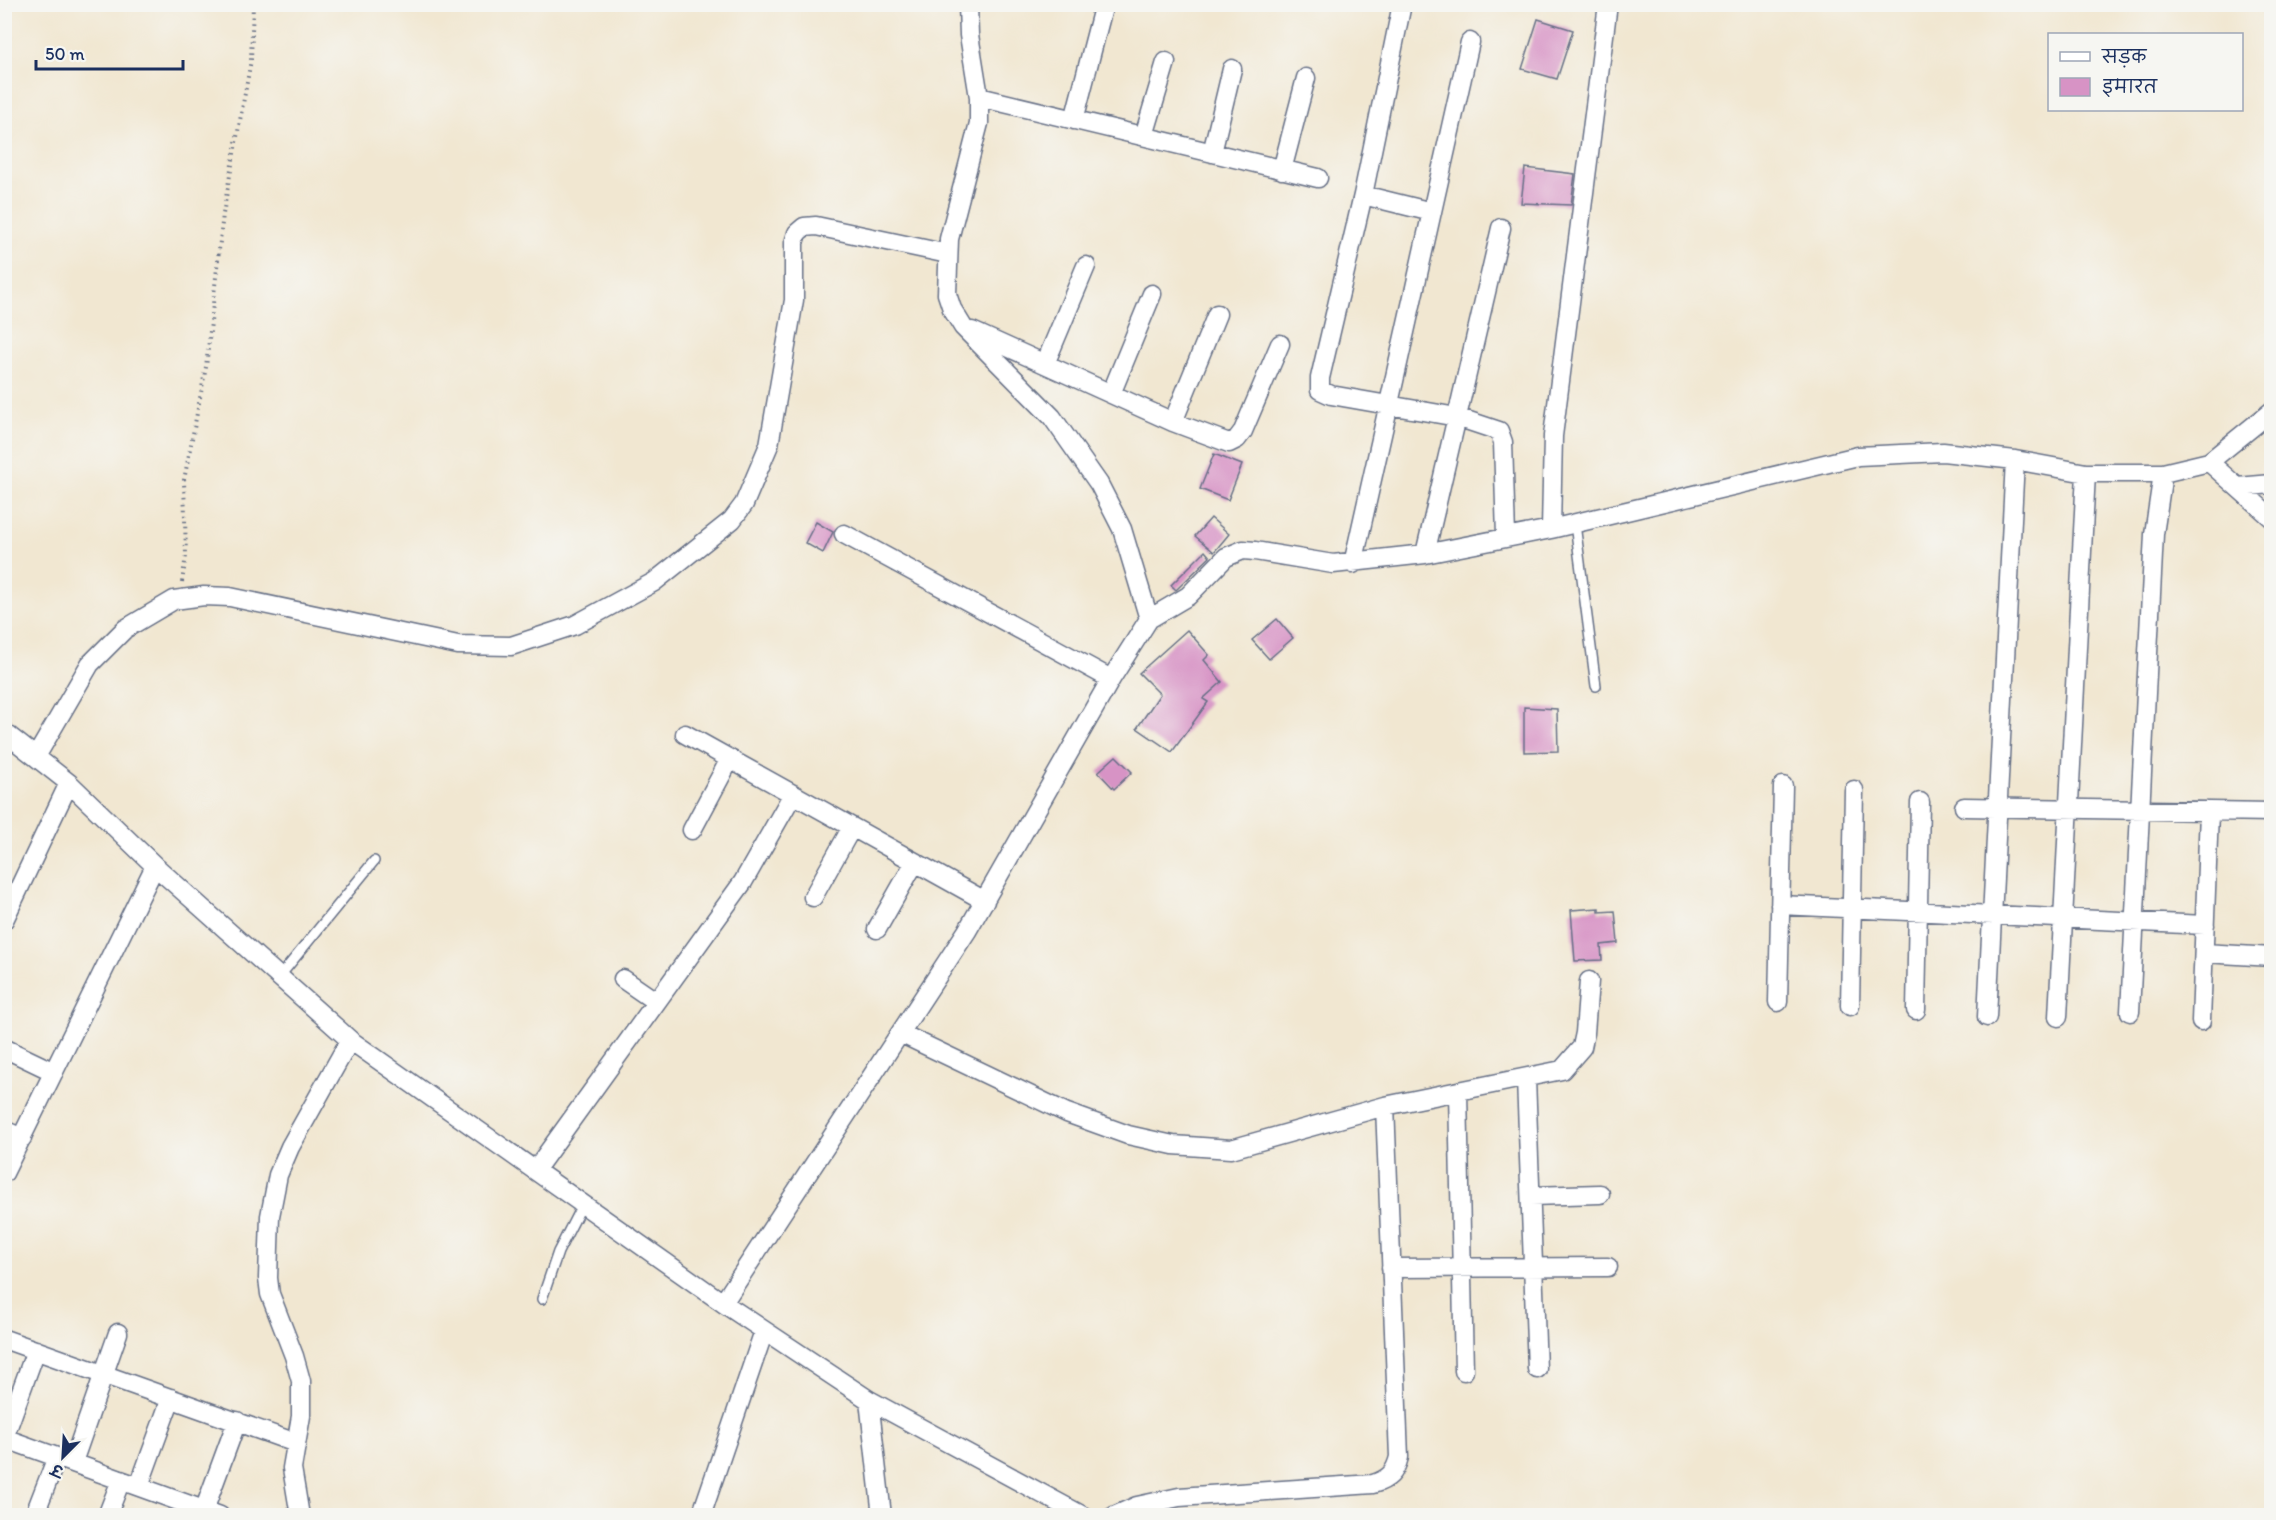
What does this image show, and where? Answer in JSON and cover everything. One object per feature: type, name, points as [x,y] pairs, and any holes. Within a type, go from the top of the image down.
[{"type":"street","points":[[968,4],[969,35],[979,97],[976,144],[948,254],[947,294],[952,309],[963,327],[1052,417],[1099,484],[1122,529],[1149,619]]},
{"type":"street","points":[[1074,120],[1104,4]]},
{"type":"street","points":[[1402,4],[1363,195],[1320,378],[1320,390],[1331,395],[1457,417],[1499,431],[1503,442],[1506,536]]},
{"type":"street","points":[[1551,529],[1553,436],[1608,4]]},
{"type":"street","points":[[1353,564],[1470,42]]},
{"type":"street","points":[[1144,136],[1166,62]]},
{"type":"street","points":[[1212,153],[1232,69]]},
{"type":"street","points":[[1282,170],[1306,78]]},
{"type":"street","points":[[979,97],[1318,178]]},
{"type":"street","points":[[1363,195],[1432,212]]},
{"type":"street","points":[[37,756],[90,664],[102,649],[125,629],[174,600],[204,596],[230,597],[458,645],[512,646],[575,625],[654,582],[715,536],[744,504],[769,445],[794,300],[794,243],[797,233],[804,227],[816,226],[948,254]]},
{"type":"street","points":[[1425,554],[1501,228]]},
{"type":"street","points":[[1045,364],[1086,266]]},
{"type":"street","points":[[1111,394],[1152,294]]},
{"type":"street","points":[[1173,422],[1217,314]]},
{"type":"street","points":[[963,327],[1173,422],[1229,443],[1243,432],[1280,344]]},
{"type":"street","points":[[723,1303],[902,1034],[985,901],[1111,679],[1149,619],[1188,596],[1234,552],[1255,551],[1333,564],[1353,564],[1425,554],[1575,524],[1858,456],[1943,452],[2014,460],[2086,472],[2163,474],[2209,462],[2271,411]]},
{"type":"street","points":[[1987,1017],[2014,460]]},
{"type":"street","points":[[2209,462],[2271,518]]},
{"type":"street","points":[[2058,1017],[2086,472]]},
{"type":"street","points":[[2130,1012],[2156,516],[2163,474]]},
{"type":"street","points":[[2238,487],[2271,484]]},
{"type":"street","points":[[844,534],[1111,679]]},
{"type":"street","points":[[4,732],[69,783],[155,866],[350,1040],[723,1303],[869,1401],[1083,1515]]},
{"type":"street","points":[[685,734],[985,901]]},
{"type":"street","points":[[692,830],[730,759]]},
{"type":"street","points":[[4,920],[69,783]]},
{"type":"street","points":[[1778,1002],[1783,786]]},
{"type":"street","points":[[1850,1006],[1854,790]]},
{"type":"street","points":[[536,1169],[743,882],[793,794]]},
{"type":"street","points":[[1916,1010],[1920,802]]},
{"type":"street","points":[[1964,807],[2271,812]]},
{"type":"street","points":[[2201,1021],[2209,812]]},
{"type":"street","points":[[813,897],[852,827]]},
{"type":"street","points":[[877,929],[915,862]]},
{"type":"street","points":[[4,1173],[155,866]]},
{"type":"street","points":[[1780,906],[2205,925]]},
{"type":"street","points":[[2204,953],[2271,957]]},
{"type":"street","points":[[623,979],[655,1001]]},
{"type":"street","points":[[902,1034],[1067,1113],[1128,1135],[1173,1145],[1231,1149],[1385,1106],[1562,1070],[1574,1060],[1582,1047],[1588,981]]},
{"type":"street","points":[[300,1515],[293,1475],[301,1416],[301,1381],[294,1356],[275,1312],[268,1278],[272,1197],[291,1147],[350,1040]]},
{"type":"street","points":[[4,1048],[54,1072]]},
{"type":"street","points":[[1526,1079],[1537,1369]]},
{"type":"street","points":[[1458,1092],[1464,1371]]},
{"type":"street","points":[[1114,1515],[1137,1506],[1179,1497],[1373,1484],[1387,1480],[1396,1470],[1399,1457],[1385,1106]]},
{"type":"street","points":[[4,1130],[22,1138]]},
{"type":"street","points":[[1531,1196],[1600,1194]]},
{"type":"street","points":[[1392,1268],[1608,1267]]},
{"type":"street","points":[[702,1515],[764,1331]]},
{"type":"street","points":[[34,1515],[65,1460],[104,1374],[118,1333]]},
{"type":"street","points":[[4,1339],[296,1443]]},
{"type":"street","points":[[36,1350],[4,1438],[139,1486],[208,1514],[237,1422]]},
{"type":"street","points":[[139,1486],[171,1398]]},
{"type":"street","points":[[869,1401],[882,1515]]},
{"type":"street","points":[[107,1515],[121,1480]]},
{"type":"lane","points":[[1575,524],[1596,686]]},
{"type":"lane","points":[[280,976],[374,861]]},
{"type":"lane","points":[[542,1299],[558,1252],[583,1203]]},
{"type":"path","points":[[174,600],[186,567],[185,474],[206,367],[223,214],[251,60],[253,4]]},
{"type":"building","points":[[1538,19],[1573,30],[1557,79],[1522,69]]},
{"type":"building","points":[[1525,168],[1575,174],[1571,205],[1521,203]]},
{"type":"building","points":[[1214,454],[1242,465],[1228,500],[1200,489]]},
{"type":"building","points":[[1211,518],[1229,534],[1214,552],[1195,536]]},
{"type":"building","points":[[816,522],[833,532],[823,553],[805,543]]},
{"type":"building","points":[[1205,551],[1210,557],[1176,590],[1171,585]]},
{"type":"building","points":[[1277,619],[1293,638],[1269,659],[1252,640]]},
{"type":"building","points":[[1187,630],[1209,655],[1204,660],[1222,682],[1203,699],[1208,702],[1172,752],[1137,728],[1160,694],[1139,673]]},
{"type":"building","points":[[1524,707],[1557,709],[1558,751],[1524,752]]},
{"type":"building","points":[[1116,756],[1132,772],[1114,789],[1098,772]]},
{"type":"building","points":[[1599,908],[1599,912],[1615,911],[1618,943],[1601,945],[1602,960],[1575,961],[1571,910]]}]
